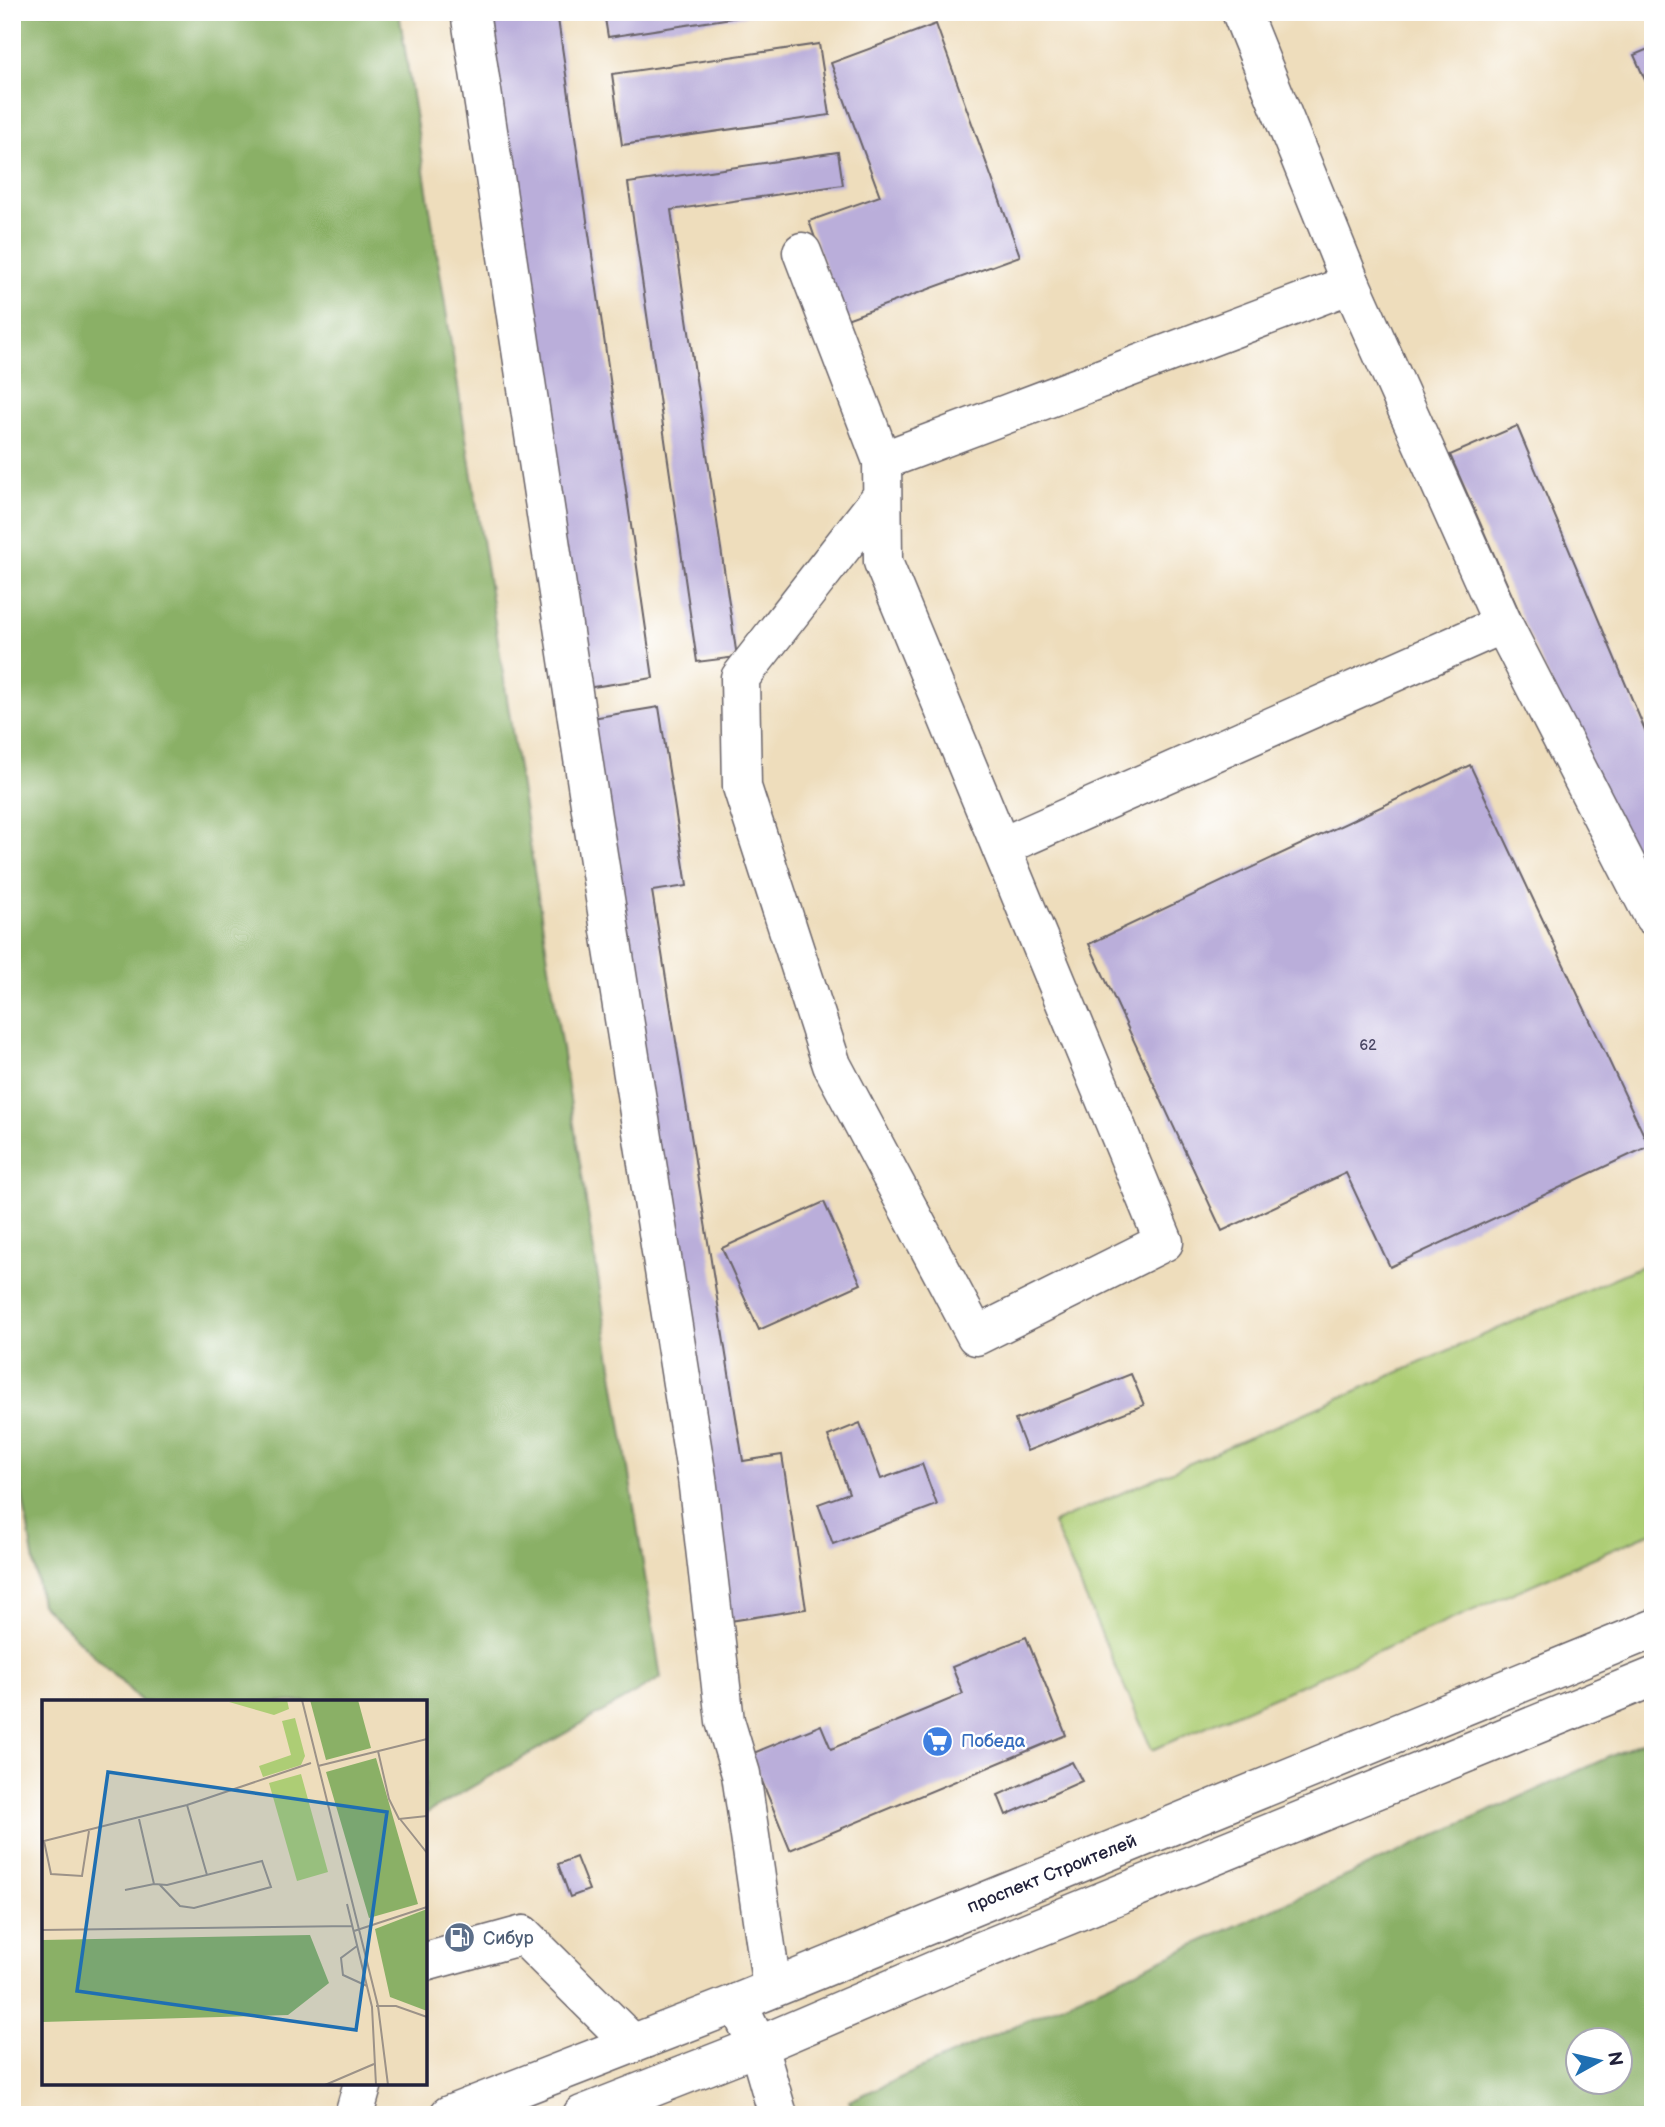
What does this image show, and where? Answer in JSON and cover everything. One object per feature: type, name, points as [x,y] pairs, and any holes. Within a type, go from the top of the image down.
[{"type":"main road","points":[[470,12],[589,799],[697,1478],[725,1721],[741,1774],[772,1988]]},
{"type":"main road","points":[[1241,12],[1351,284],[1503,624],[1653,916]]},
{"type":"main road","points":[[802,252],[882,479],[883,562],[1164,1242],[976,1336],[832,1065],[743,787],[740,678],[882,479],[1351,284]]},
{"type":"main road","points":[[1001,846],[1503,624]]},
{"type":"main road","name":"проспект Строителей","points":[[449,2115],[737,2003],[1653,1629]]},
{"type":"main road","points":[[582,2115],[758,2046],[965,1957],[1653,1677]]},
{"type":"main road","points":[[427,1961],[523,1935],[632,2043]]},
{"type":"main road","points":[[737,2003],[758,2046],[778,2115]]},
{"type":"main road","points":[[354,2115],[362,2085]]},
{"type":"green space","points":[[12,12],[399,12],[661,1678],[427,1813],[427,1700],[140,1700],[41,1604],[12,1433]]},
{"type":"green space","points":[[1653,1261],[1653,1532],[1152,1750],[1053,1523]]},
{"type":"green space","points":[[1653,1737],[1653,2115],[855,2115],[849,2101]]},
{"type":"building","points":[[482,12],[557,12],[653,678],[579,689]]},
{"type":"building","points":[[604,12],[758,12],[758,14],[608,37]]},
{"type":"building","points":[[936,24],[1020,256],[844,320],[809,221],[880,196],[831,63]]},
{"type":"building","points":[[819,44],[830,115],[622,145],[612,74]]},
{"type":"building","points":[[1653,47],[1653,98],[1634,55]]},
{"type":"building","points":[[838,152],[843,185],[671,210],[737,657],[697,662],[628,183]]},
{"type":"building","points":[[1517,426],[1653,749],[1653,900],[1631,865],[1450,455]]},
{"type":"building","points":[[659,707],[687,886],[652,891],[743,1461],[782,1455],[806,1609],[730,1621],[586,719]]},
{"type":"building","points":[[1470,765],[1649,1146],[1390,1267],[1346,1173],[1222,1231],[1089,944]]},
{"type":"building","points":[[824,1202],[861,1284],[759,1330],[722,1248]]},
{"type":"building","points":[[1131,1374],[1144,1405],[1027,1451],[1015,1420]]},
{"type":"building","points":[[860,1423],[881,1479],[922,1464],[937,1505],[833,1544],[818,1504],[849,1493],[828,1436]]},
{"type":"building","points":[[1026,1637],[1066,1735],[790,1850],[751,1754],[821,1725],[831,1749],[963,1694],[952,1667]]},
{"type":"building","points":[[1072,1762],[1082,1781],[1006,1815],[998,1795]]},
{"type":"building","points":[[576,1857],[589,1890],[570,1897],[558,1864]]},
{"type":"place","name":"Победа","points":[[938,1741]]},
{"type":"place","name":"Сибур","points":[[460,1938]]}]
